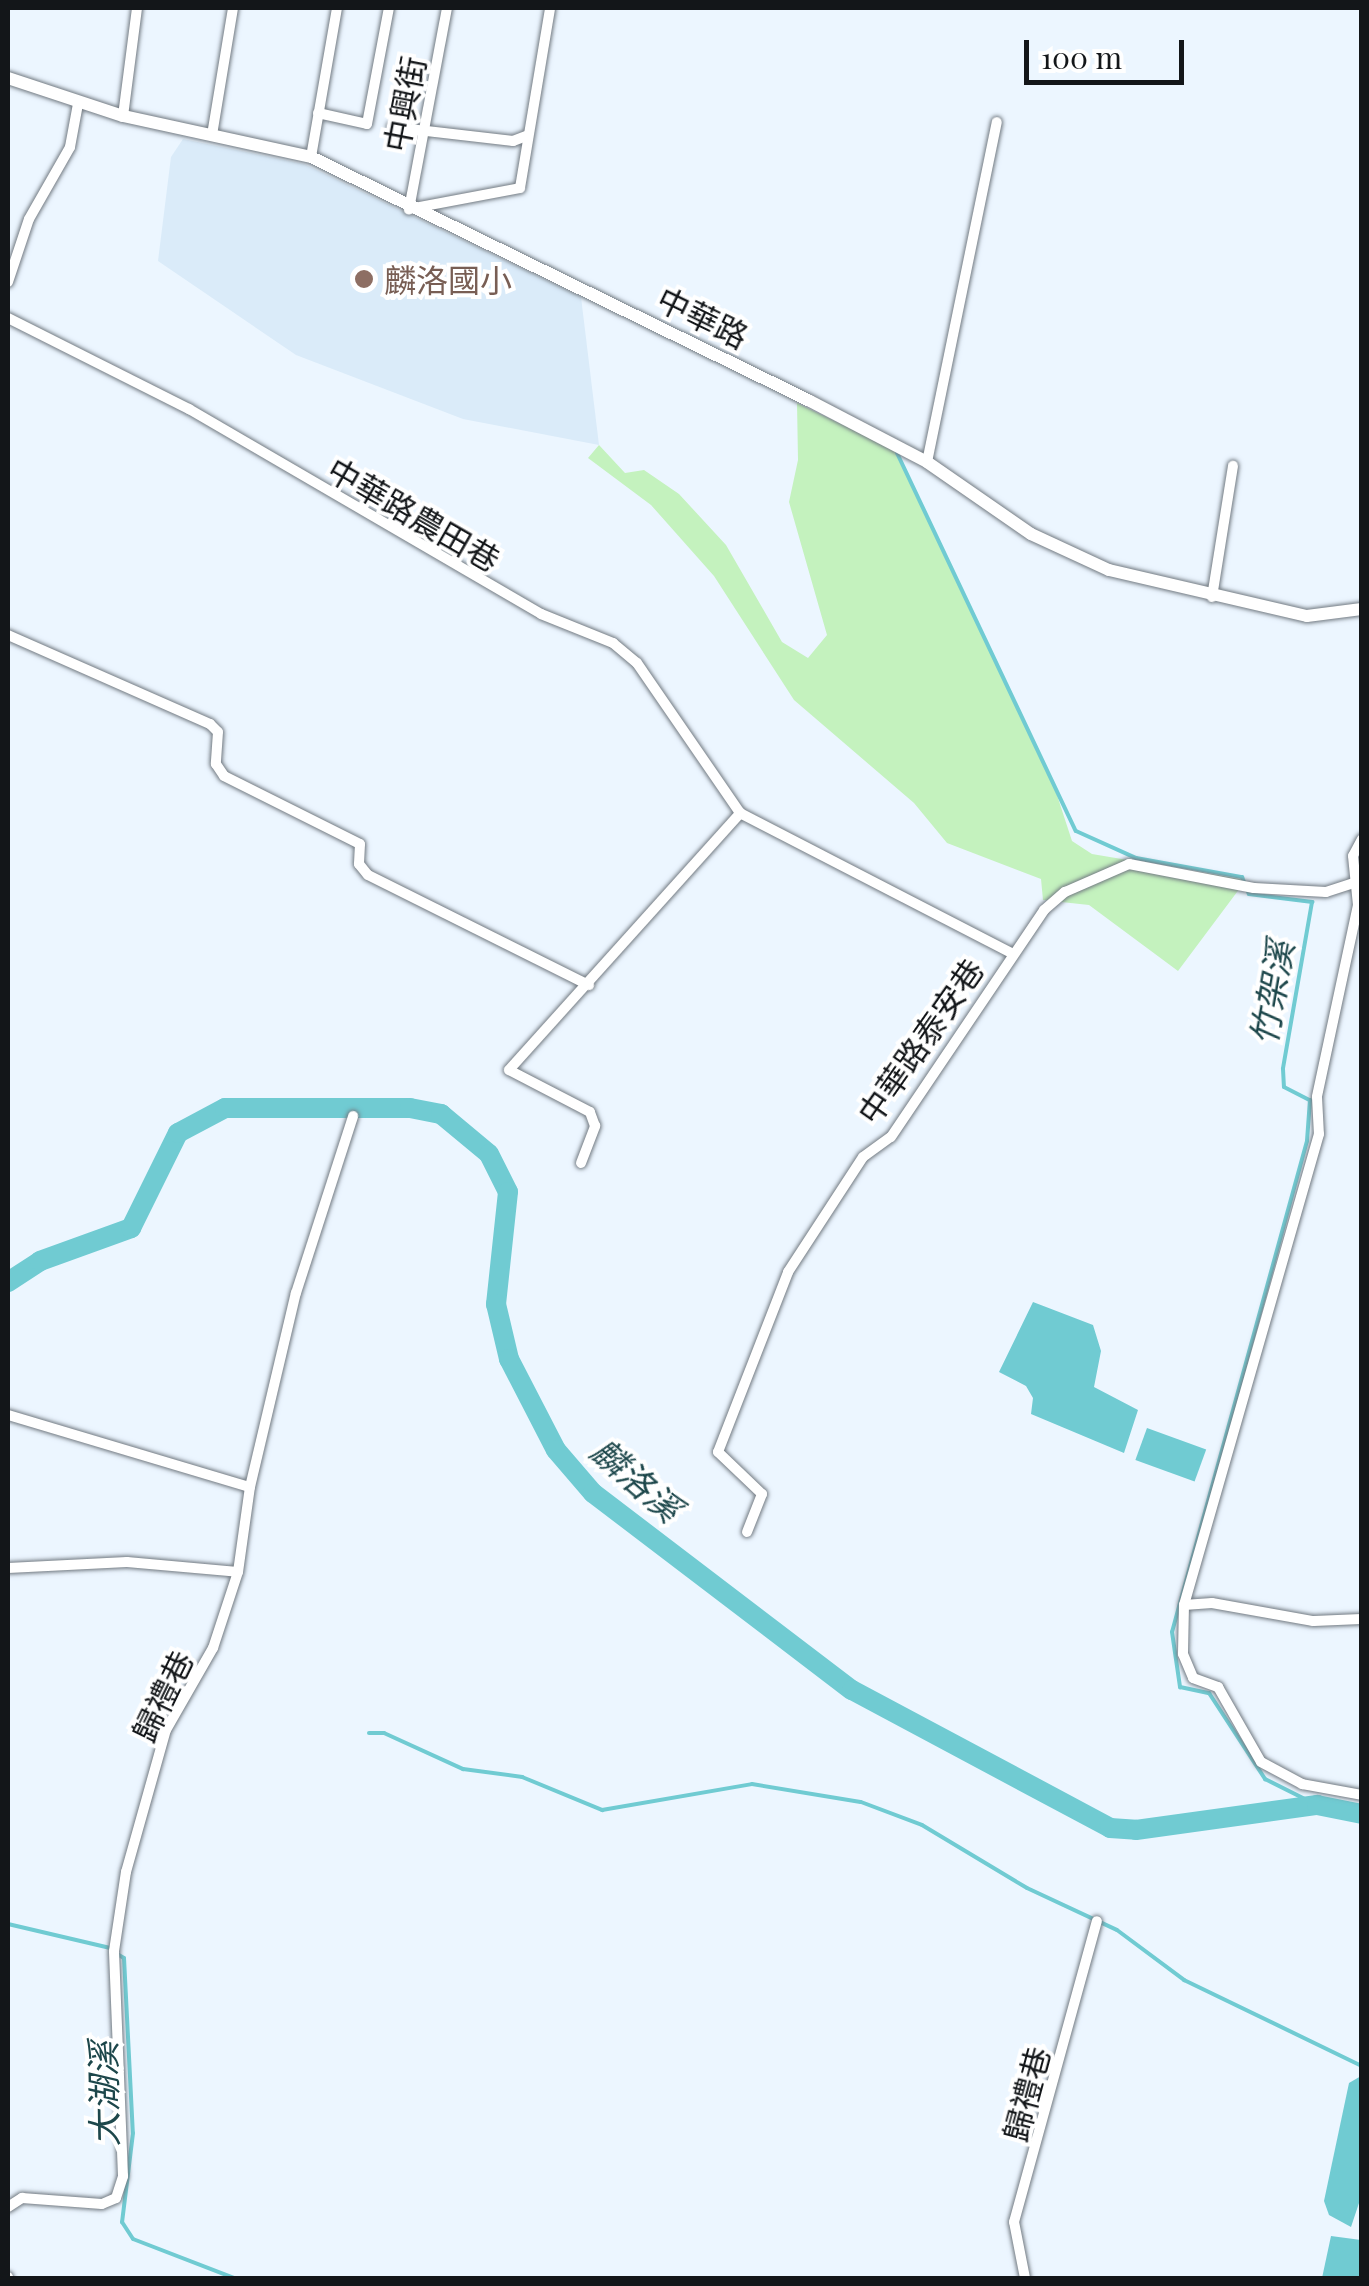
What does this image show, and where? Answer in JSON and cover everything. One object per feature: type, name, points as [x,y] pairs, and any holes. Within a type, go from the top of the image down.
[{"type":"street","points":[[123,116],[137,8]]},
{"type":"street","points":[[212,135],[233,8]]},
{"type":"street","points":[[311,157],[337,8]]},
{"type":"street","points":[[318,114],[368,124],[389,8]]},
{"type":"street","name":"中興街","points":[[409,209],[447,8]]},
{"type":"street","points":[[409,209],[520,188],[550,8]]},
{"type":"street","name":"中華路","points":[[8,78],[123,116],[311,157],[409,209],[927,462],[1066,552],[1154,586],[1212,598],[1307,616],[1362,609]]},
{"type":"street","points":[[8,282],[29,219],[70,146],[78,104]]},
{"type":"street","points":[[927,462],[998,122]]},
{"type":"street","points":[[392,127],[513,141],[526,136]]},
{"type":"street","name":"中華路農田巷","points":[[8,318],[189,409],[541,614],[613,643],[637,663],[740,813],[1010,954]]},
{"type":"street","points":[[1212,598],[1234,466]]},
{"type":"street","points":[[8,635],[210,724],[218,732],[216,764],[224,776],[360,844],[359,864],[368,875],[589,986]]},
{"type":"street","points":[[581,1162],[595,1126],[590,1112],[509,1070],[589,986],[740,813]]},
{"type":"street","points":[[1362,839],[1353,856],[1358,905],[1317,1097],[1319,1134],[1184,1605],[1183,1654],[1193,1678],[1218,1687],[1261,1762],[1302,1784],[1362,1795]]},
{"type":"street","name":"中華路泰安巷","points":[[746,1532],[762,1494],[718,1452],[788,1272],[863,1157],[891,1137],[1010,954],[1065,892],[1122,866],[1143,864],[1243,885],[1326,892],[1354,883]]},
{"type":"street","name":"歸禮巷","points":[[8,2208],[22,2198],[102,2204],[116,2198],[124,2176],[114,1951],[126,1872],[166,1730],[213,1648],[238,1572],[250,1488],[296,1294],[353,1116]]},
{"type":"street","points":[[8,1414],[250,1488]]},
{"type":"street","points":[[8,1568],[127,1562],[238,1572]]},
{"type":"street","points":[[1184,1605],[1212,1602],[1314,1621],[1362,1618]]},
{"type":"street","name":"歸禮巷","points":[[1025,2278],[1014,2222],[1098,1920]]},
{"type":"shaded area","name":"麟洛國小","points":[[183,139],[304,164],[581,297],[599,445],[463,419],[296,355],[158,261],[171,157]]},
{"type":"green space","points":[[797,403],[897,451],[1055,789],[1072,841],[1092,854],[1246,880],[1178,971],[1089,905],[1043,900],[1041,879],[947,843],[914,803],[794,700],[714,576],[651,505],[588,458],[599,445],[625,473],[644,470],[679,494],[726,545],[782,642],[808,658],[827,635],[789,502],[798,460]]},
{"type":"water","points":[[1033,1302],[1093,1325],[1101,1351],[1094,1387],[1138,1410],[1124,1453],[1031,1414],[1033,1398],[1026,1386],[999,1372]]},
{"type":"water","points":[[1147,1428],[1206,1450],[1195,1481],[1135,1460]]},
{"type":"water","points":[[1361,2076],[1361,2197],[1351,2227],[1329,2215],[1324,2201],[1349,2083]]},
{"type":"water","points":[[1331,2236],[1361,2240],[1361,2278],[1322,2278]]},
{"type":"waterway","name":"竹架溪","points":[[897,453],[1076,831],[1136,858],[1242,877],[1249,894],[1312,902],[1283,1069],[1284,1087],[1310,1100],[1307,1141],[1172,1632],[1180,1687],[1209,1693],[1265,1779],[1317,1805]]},
{"type":"waterway","name":"麟洛溪","points":[[8,1282],[40,1261],[131,1228],[178,1133],[225,1108],[410,1108],[441,1114],[489,1154],[508,1192],[496,1304],[509,1359],[556,1450],[593,1493],[852,1690],[1110,1828],[1136,1830],[1317,1805],[1362,1814]]},
{"type":"waterway","points":[[369,1733],[384,1733],[463,1769],[522,1777],[602,1810],[752,1784],[861,1802],[922,1825],[1027,1888],[1117,1930],[1184,1980],[1362,2066]]},
{"type":"waterway","name":"大湖溪","points":[[8,1924],[110,1948]]},
{"type":"waterway","name":"大湖溪","points":[[117,1954],[124,1958],[133,2133],[122,2222],[133,2239],[234,2278]]},
{"type":"place","name":"麟洛國小","points":[[364,279]]}]
